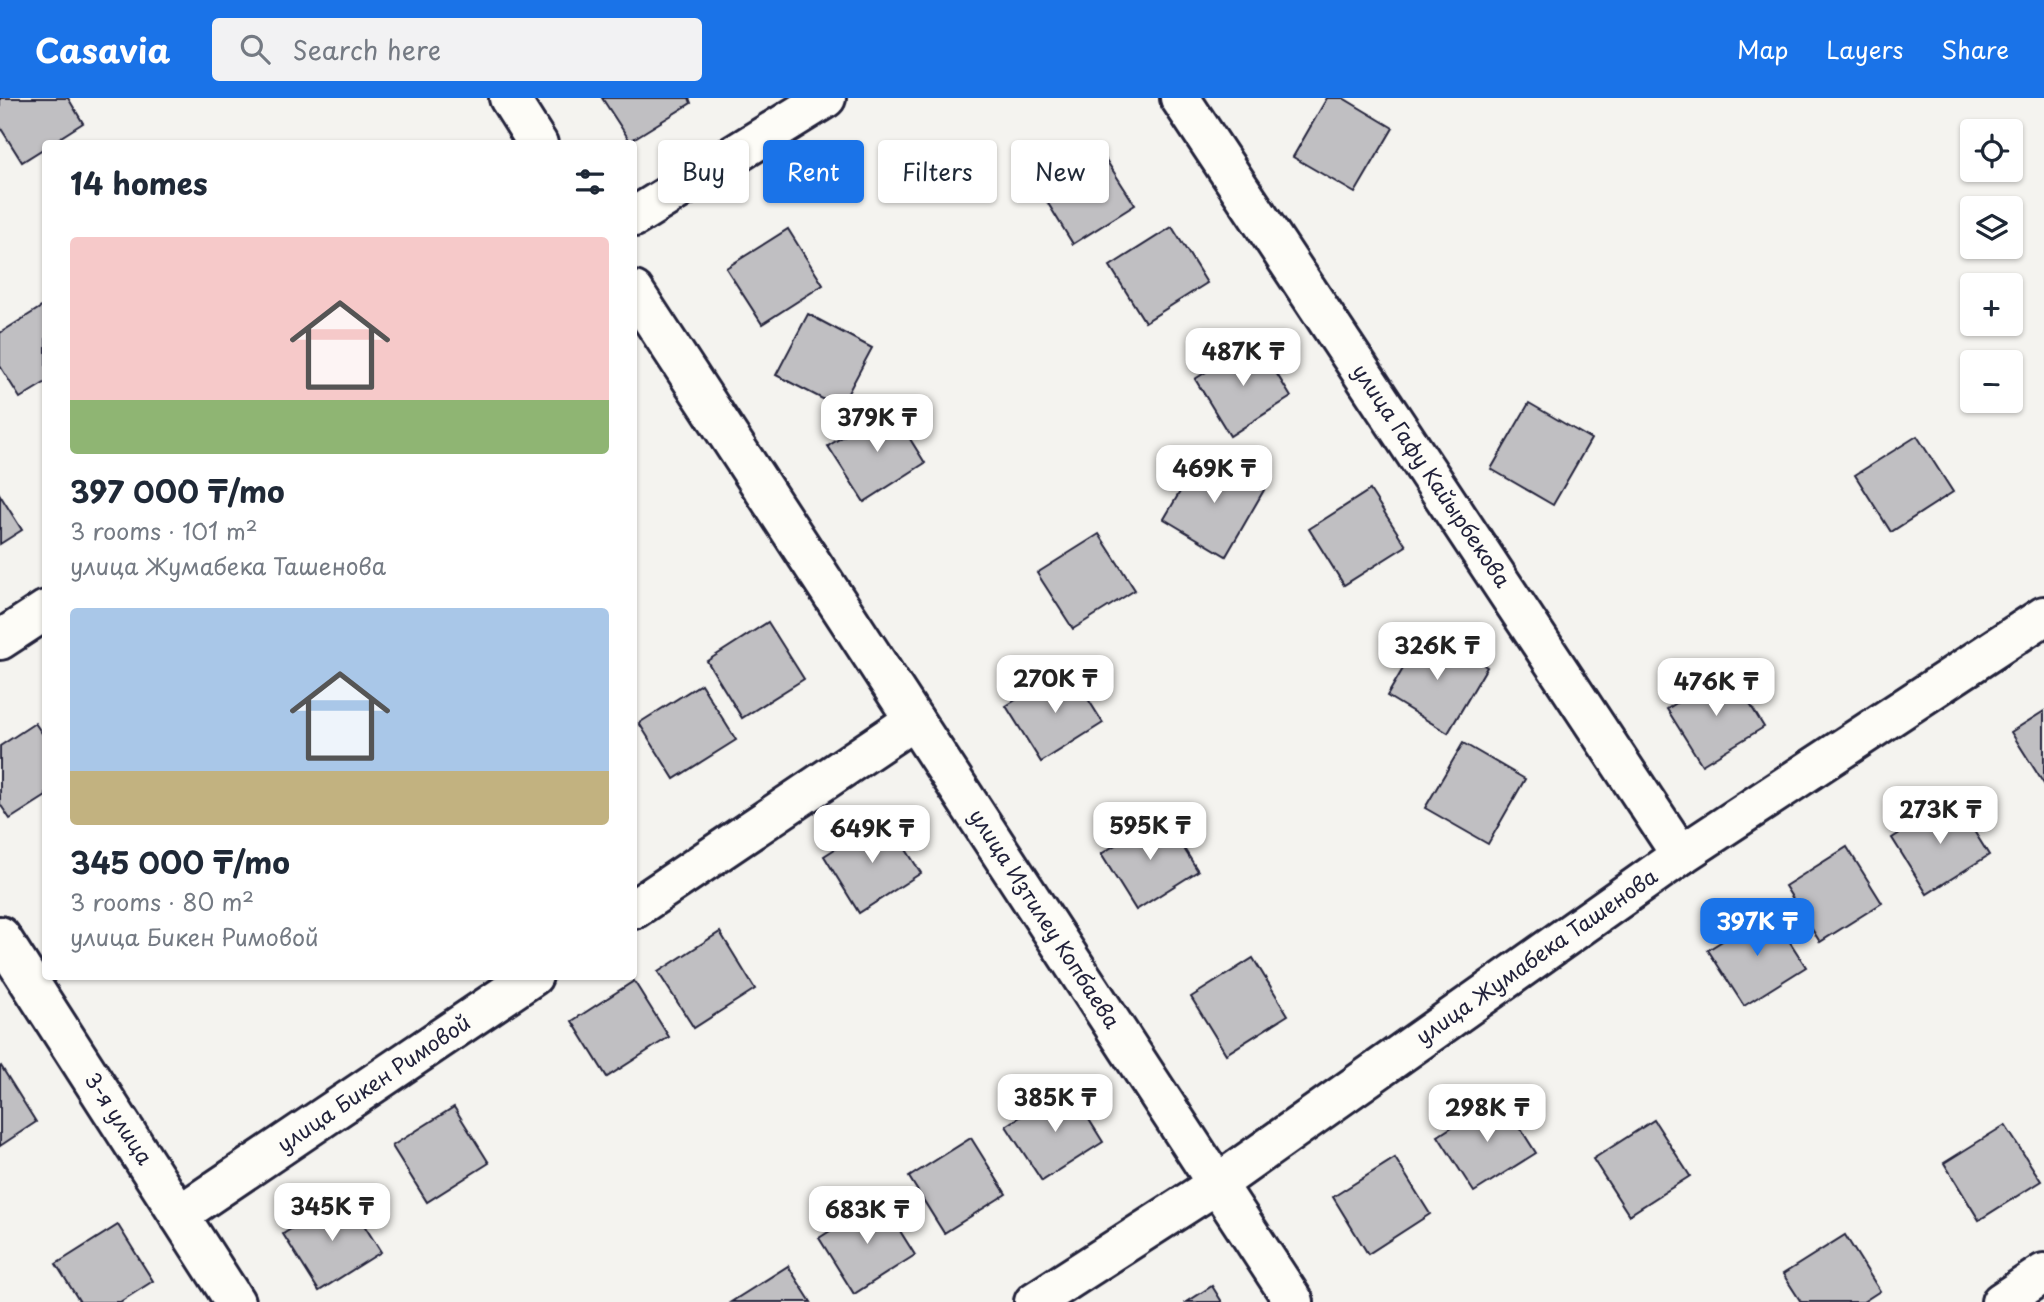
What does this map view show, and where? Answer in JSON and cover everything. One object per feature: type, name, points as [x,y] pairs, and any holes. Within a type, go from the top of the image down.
[{"type":"street","points":[[509,98],[535,140]]},
{"type":"street","points":[[637,215],[825,98]]},
{"type":"street","name":"улица Гафу Кайырбекова","points":[[1180,98],[1681,855]]},
{"type":"street","name":"улица Изтилеу Копбаева","points":[[637,296],[1293,1302]]},
{"type":"street","points":[[0,640],[42,613]]},
{"type":"street","name":"улица Жумабека Ташенова","points":[[1034,1302],[1217,1184],[1681,855],[2044,616]]},
{"type":"street","points":[[637,907],[914,720]]},
{"type":"street","name":"3-я улица","points":[[0,936],[235,1302]]},
{"type":"street","name":"улица Бикен Римовой","points":[[179,1215],[527,980]]},
{"type":"street","points":[[2001,1302],[2044,1273]]},
{"type":"building","points":[[0,98],[68,98],[83,123],[56,140],[42,140],[42,150],[22,162],[0,127]]},
{"type":"building","points":[[602,98],[689,98],[691,103],[629,140]]},
{"type":"building","points":[[1327,98],[1343,98],[1393,128],[1355,193],[1293,157]]},
{"type":"building","points":[[1109,165],[1135,205],[1073,244],[1048,203],[1109,203]]},
{"type":"building","points":[[1172,227],[1207,283],[1145,322],[1110,266]]},
{"type":"building","points":[[788,229],[823,285],[762,324],[726,268]]},
{"type":"building","points":[[42,307],[42,384],[20,398],[0,366],[0,333]]},
{"type":"building","points":[[808,314],[872,348],[840,408],[776,375]]},
{"type":"building","points":[[1256,340],[1291,397],[1230,436],[1195,379]]},
{"type":"building","points":[[1529,403],[1591,439],[1553,505],[1491,469]]},
{"type":"building","points":[[890,407],[925,463],[864,502],[828,446]]},
{"type":"building","points":[[1917,436],[1953,492],[1891,532],[1855,475]]},
{"type":"building","points":[[1202,454],[1264,490],[1226,556],[1164,519]]},
{"type":"building","points":[[1370,490],[1406,546],[1344,585],[1309,529]]},
{"type":"building","points":[[0,495],[22,530],[0,544]]},
{"type":"building","points":[[1099,534],[1135,590],[1073,629],[1037,573]]},
{"type":"building","points":[[768,622],[804,679],[742,718],[707,661]]},
{"type":"building","points":[[1425,631],[1487,667],[1448,733],[1387,696]]},
{"type":"building","points":[[1068,667],[1103,723],[1041,762],[1006,706]]},
{"type":"building","points":[[1729,670],[1764,727],[1702,765],[1667,709]]},
{"type":"building","points":[[701,684],[736,740],[674,779],[639,723]]},
{"type":"building","points":[[2044,711],[2044,784],[2011,732]]},
{"type":"building","points":[[35,723],[42,733],[42,799],[10,819],[0,804],[0,746]]},
{"type":"building","points":[[1463,743],[1525,779],[1488,844],[1425,808]]},
{"type":"building","points":[[1954,799],[1989,855],[1927,894],[1892,838]]},
{"type":"building","points":[[1163,815],[1198,871],[1136,910],[1101,854]]},
{"type":"building","points":[[885,817],[921,873],[859,913],[824,856]]},
{"type":"building","points":[[1847,847],[1882,903],[1820,942],[1785,886]]},
{"type":"building","points":[[1770,911],[1806,967],[1744,1006],[1708,950]]},
{"type":"building","points":[[720,932],[755,989],[694,1028],[658,972]]},
{"type":"building","points":[[1253,958],[1288,1015],[1226,1054],[1191,997]]},
{"type":"building","points":[[634,981],[669,1037],[607,1077],[572,1021]]},
{"type":"building","points":[[0,1067],[36,1122],[0,1146]]},
{"type":"building","points":[[1068,1086],[1103,1142],[1042,1181],[1006,1126]]},
{"type":"building","points":[[1500,1096],[1536,1153],[1474,1192],[1438,1136]]},
{"type":"building","points":[[454,1107],[489,1163],[427,1202],[392,1146]]},
{"type":"building","points":[[1654,1120],[1690,1176],[1629,1215],[1593,1159]]},
{"type":"building","points":[[2005,1125],[2041,1181],[1979,1220],[1944,1163]]},
{"type":"building","points":[[971,1138],[1006,1194],[944,1233],[909,1177]]},
{"type":"building","points":[[1395,1158],[1430,1214],[1368,1254],[1333,1197]]},
{"type":"building","points":[[345,1195],[381,1252],[319,1291],[283,1234]]},
{"type":"building","points":[[880,1199],[915,1255],[854,1294],[819,1238]]},
{"type":"building","points":[[118,1225],[153,1281],[120,1302],[80,1302],[56,1264]]},
{"type":"building","points":[[1845,1235],[1880,1291],[1863,1302],[1801,1302],[1783,1274]]},
{"type":"building","points":[[788,1266],[811,1302],[731,1302]]},
{"type":"building","points":[[1212,1286],[1222,1302],[1187,1302]]}]
